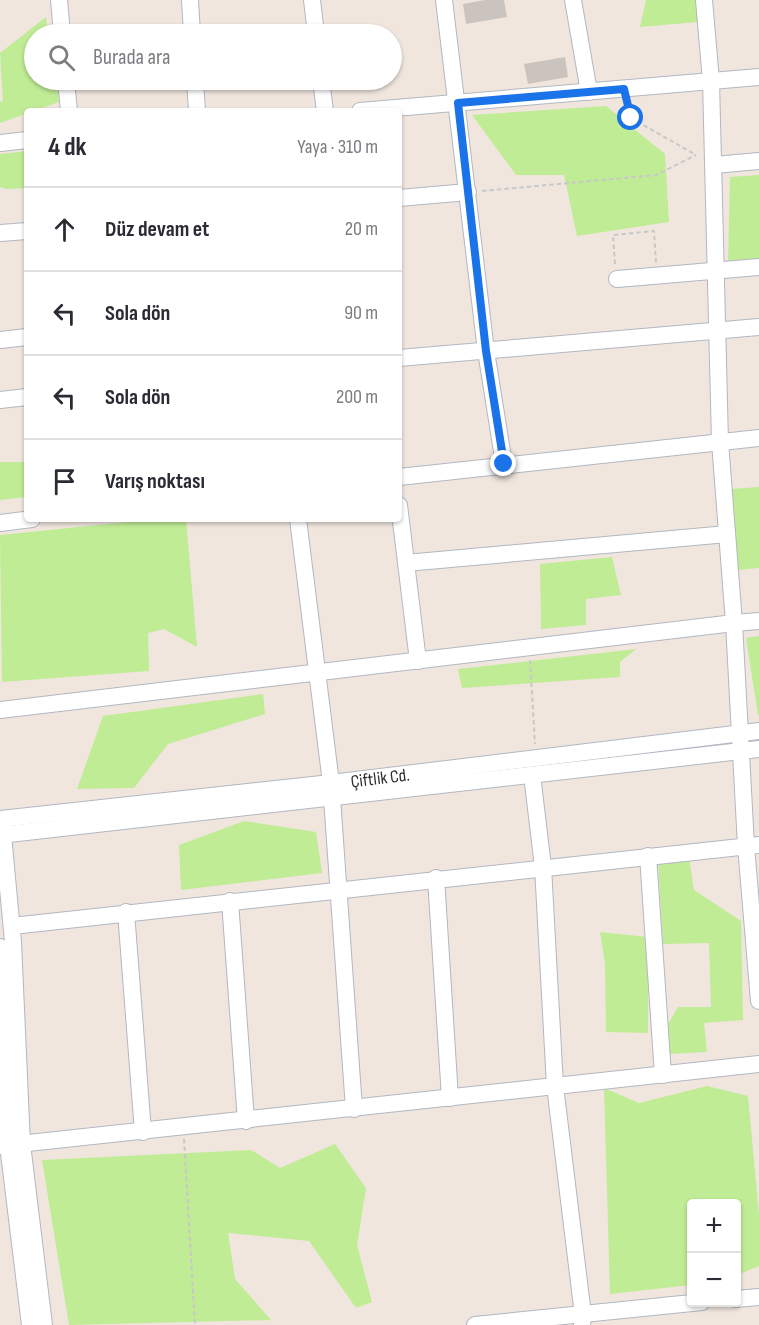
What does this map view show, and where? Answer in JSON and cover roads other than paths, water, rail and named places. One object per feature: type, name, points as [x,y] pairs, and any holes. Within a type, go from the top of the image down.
[{"type":"street","points":[[59,0],[61,24]]},
{"type":"street","points":[[190,0],[191,24]]},
{"type":"street","points":[[312,0],[315,24]]},
{"type":"street","points":[[444,0],[486,351],[504,464]]},
{"type":"street","points":[[573,0],[590,92]]},
{"type":"street","points":[[704,0],[711,81],[720,442],[734,623],[740,743],[752,846],[759,1001]]},
{"type":"street","points":[[397,108],[759,78]]},
{"type":"street","points":[[67,90],[69,108]]},
{"type":"street","points":[[196,90],[197,108]]},
{"type":"street","points":[[322,90],[325,108]]},
{"type":"street","points":[[0,143],[24,140]]},
{"type":"street","points":[[714,165],[759,161]]},
{"type":"street","points":[[402,198],[468,192]]},
{"type":"street","points":[[0,233],[24,231]]},
{"type":"street","points":[[617,279],[759,267]]},
{"type":"street","points":[[402,358],[759,327]]},
{"type":"street","points":[[0,340],[24,337]]},
{"type":"street","points":[[0,400],[24,397]]},
{"type":"street","points":[[402,477],[759,438]]},
{"type":"street","points":[[0,522],[24,520]]},
{"type":"street","points":[[298,522],[332,791],[354,1109]]},
{"type":"street","points":[[401,522],[418,662]]},
{"type":"street","points":[[406,562],[727,534]]},
{"type":"street","points":[[0,710],[759,621]]},
{"type":"street","name":"Çiftlik Cd.","points":[[740,743],[759,731]]},
{"type":"street","name":"Çiftlik Cd.","points":[[1,823],[332,791],[740,743],[759,748]]},
{"type":"street","points":[[534,767],[543,867],[555,1086],[583,1320]]},
{"type":"street","points":[[1,823],[12,926],[10,1145],[44,1325]]},
{"type":"street","points":[[12,926],[436,878],[752,846]]},
{"type":"street","points":[[648,856],[663,1074]]},
{"type":"street","points":[[436,878],[450,1098]]},
{"type":"street","points":[[230,901],[246,1120]]},
{"type":"street","points":[[126,912],[144,1132]]},
{"type":"street","points":[[0,947],[10,1145],[30,1325]]},
{"type":"street","points":[[10,1145],[759,1064]]},
{"type":"street","points":[[741,1299],[759,1297]]},
{"type":"street","points":[[475,1325],[583,1320],[687,1304]]}]
